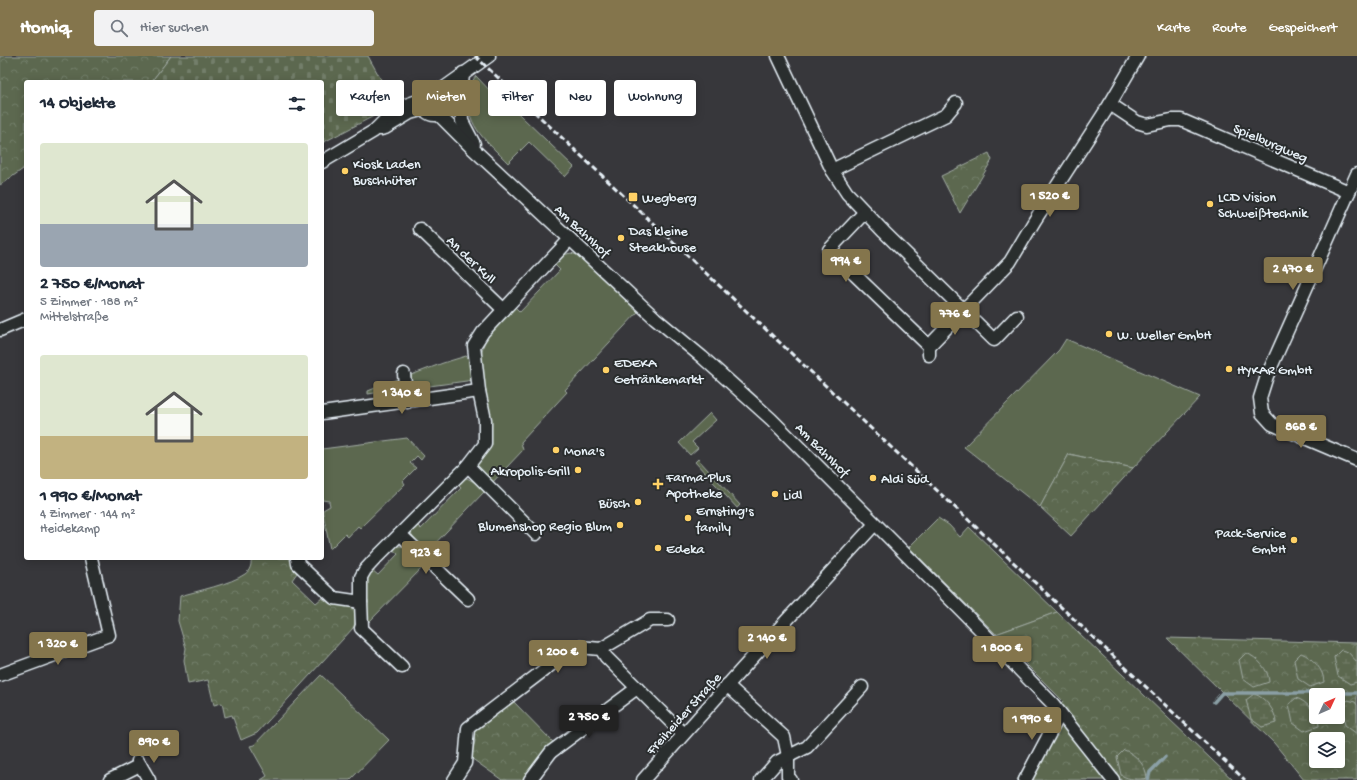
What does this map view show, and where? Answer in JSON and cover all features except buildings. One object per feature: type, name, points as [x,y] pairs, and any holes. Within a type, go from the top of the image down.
[{"type":"street","points":[[454,80],[489,56]]},
{"type":"street","points":[[778,56],[832,170],[847,194],[994,340],[1018,316]]},
{"type":"street","points":[[865,212],[830,250],[929,351],[963,309],[1010,262],[1034,220],[1110,104],[1136,57]]},
{"type":"street","name":"Am Bahnhof","points":[[463,73],[461,97],[462,122],[474,143],[488,162]]},
{"type":"street","points":[[832,170],[946,115],[956,103]]},
{"type":"street","name":"Spielburgweg","points":[[1110,104],[1137,122],[1146,125],[1171,120],[1181,120],[1349,192]]},
{"type":"street","points":[[324,161],[374,131],[385,128],[412,112]]},
{"type":"street","name":"Am Bahnhof","points":[[446,116],[471,147],[655,318],[702,357],[771,419],[1053,704],[1113,780]]},
{"type":"street","points":[[1357,174],[1268,376],[1260,398],[1262,413],[1272,424],[1357,460]]},
{"type":"street","name":"An der Kull","points":[[420,229],[504,310]]},
{"type":"street","points":[[402,667],[361,628],[361,577],[365,570],[468,466],[485,444],[485,420],[479,391],[474,346],[483,332],[570,239]]},
{"type":"street","points":[[0,330],[24,323]]},
{"type":"street","points":[[404,374],[407,402]]},
{"type":"street","points":[[324,414],[479,391]]},
{"type":"street","points":[[468,466],[536,534]]},
{"type":"street","name":"Freiheider Straße","points":[[644,779],[727,685],[876,524]]},
{"type":"street","points":[[400,534],[468,599]]},
{"type":"street","points":[[0,675],[109,635],[91,560]]},
{"type":"street","points":[[297,560],[298,564],[334,598],[361,602]]},
{"type":"street","points":[[454,780],[465,763],[468,728],[569,651],[579,647],[601,650],[650,620],[668,620]]},
{"type":"street","points":[[601,650],[606,657],[683,734]]},
{"type":"street","points":[[727,685],[784,737],[788,756],[788,777],[791,780]]},
{"type":"street","points":[[761,780],[777,762],[807,747],[862,687]]},
{"type":"street","points":[[530,780],[551,752],[637,688]]},
{"type":"street","points":[[1025,780],[1060,714]]},
{"type":"street","points":[[110,780],[139,763],[149,780]]},
{"type":"green space","points":[[0,56],[171,56],[153,80],[24,80],[24,168],[0,185]]},
{"type":"green space","points":[[171,56],[368,56],[381,80],[336,80],[336,116],[374,116],[324,142],[324,80],[153,80]]},
{"type":"green space","points":[[476,76],[480,80],[474,80]]},
{"type":"green space","points":[[480,80],[488,89],[488,116],[521,116],[574,167],[565,177],[529,142],[508,163],[480,134],[471,117],[480,116]]},
{"type":"green space","points":[[989,153],[992,160],[960,213],[941,176]]},
{"type":"green space","points":[[571,253],[577,255],[638,312],[565,390],[567,392],[521,442],[523,450],[491,484],[476,466],[478,458],[489,446],[481,359],[484,343],[492,330],[513,307],[520,312],[560,270],[554,264],[563,255]]},
{"type":"green space","points":[[1066,339],[1200,397],[1133,468],[1069,454],[1040,507],[964,447],[1059,350]]},
{"type":"green space","points":[[466,356],[471,360],[474,380],[407,389],[406,377]]},
{"type":"green space","points":[[400,378],[402,389],[368,394],[368,391]]},
{"type":"green space","points":[[710,413],[716,420],[692,442],[698,448],[690,455],[679,443]]},
{"type":"green space","points":[[407,438],[424,456],[421,460],[417,456],[410,463],[416,468],[403,481],[405,484],[360,528],[358,526],[348,537],[345,534],[330,549],[324,518],[324,509],[330,506],[329,501],[324,500],[324,449]]},
{"type":"green space","points":[[1069,454],[1133,468],[1071,536],[1040,507]]},
{"type":"green space","points":[[698,459],[740,505],[737,508],[695,462]]},
{"type":"green space","points":[[467,478],[474,482],[484,492],[427,552],[415,540],[411,533],[415,523],[421,529],[461,488],[456,483],[459,479]]},
{"type":"green space","points":[[938,518],[949,525],[960,537],[969,527],[1057,612],[996,634],[909,547]]},
{"type":"green space","points":[[396,546],[406,546],[425,565],[367,624],[367,575],[372,570],[378,575],[398,554],[391,548]]},
{"type":"green space","points":[[251,560],[291,560],[293,569],[297,573],[292,580],[316,603],[322,598],[334,605],[349,605],[355,611],[355,618],[354,627],[257,733],[241,740],[232,715],[225,717],[222,703],[214,705],[208,680],[188,684],[184,660],[186,648],[178,621],[180,596],[239,578],[247,573],[251,565]]},
{"type":"green space","points":[[1057,612],[1233,780],[1017,780],[1054,712],[1063,701],[996,634]]},
{"type":"green space","points":[[1167,638],[1357,643],[1357,780],[1304,780],[1274,743]]},
{"type":"green space","points":[[1341,650],[1348,652],[1357,662],[1357,682],[1350,684],[1338,676],[1334,657]]},
{"type":"green space","points":[[1246,653],[1262,664],[1267,673],[1269,682],[1254,687],[1243,679],[1239,660]]},
{"type":"green space","points":[[1301,653],[1317,664],[1322,673],[1324,682],[1310,687],[1298,679],[1294,660]]},
{"type":"green space","points":[[321,675],[389,740],[350,780],[261,780],[267,776],[250,746],[254,745]]},
{"type":"green space","points":[[1254,694],[1266,701],[1272,709],[1276,718],[1276,723],[1262,727],[1251,719],[1246,700]]},
{"type":"green space","points":[[1296,698],[1304,702],[1309,706],[1309,724],[1318,724],[1319,726],[1304,731],[1293,723],[1289,704]]},
{"type":"green space","points":[[511,699],[554,743],[525,780],[502,780],[471,758],[475,741],[472,731]]},
{"type":"green space","points":[[1348,700],[1355,702],[1357,705],[1357,734],[1345,725],[1345,703]]},
{"type":"green space","points":[[1124,750],[1132,754],[1140,761],[1145,769],[1147,778],[1134,779],[1121,775],[1117,757]]},
{"type":"waterway","points":[[1214,702],[1222,693],[1357,693]]},
{"type":"waterway","points":[[1148,780],[1150,772],[1165,757]]},
{"type":"railway","points":[[475,56],[1245,780]]},
{"type":"place","name":"Kiosk Laden Buschhüter","points":[[345,171]]},
{"type":"place","name":"Wegberg","points":[[633,197]]},
{"type":"place","name":"LCD Vision Schweißtechnik","points":[[1210,204]]},
{"type":"place","name":"Das kleine Steakhouse","points":[[621,238]]},
{"type":"place","name":"W. Weller GmbH","points":[[1109,334]]},
{"type":"place","name":"HYKAR GmbH","points":[[1229,369]]},
{"type":"place","name":"EDEKA Getränkemarkt","points":[[606,370]]},
{"type":"place","name":"Mona's","points":[[556,450]]},
{"type":"place","name":"Akropolis-Grill","points":[[578,470]]},
{"type":"place","name":"Aldi Süd","points":[[873,478]]},
{"type":"place","name":"Farma-Plus Apotheke","points":[[658,484]]},
{"type":"place","name":"Lidl","points":[[775,494]]},
{"type":"place","name":"Büsch","points":[[638,502]]},
{"type":"place","name":"Ernsting's family","points":[[688,518]]},
{"type":"place","name":"Blumenshop Regio Blum","points":[[620,525]]},
{"type":"place","name":"Pack-Service GmbH","points":[[1294,540]]},
{"type":"place","name":"Edeka","points":[[658,548]]}]
